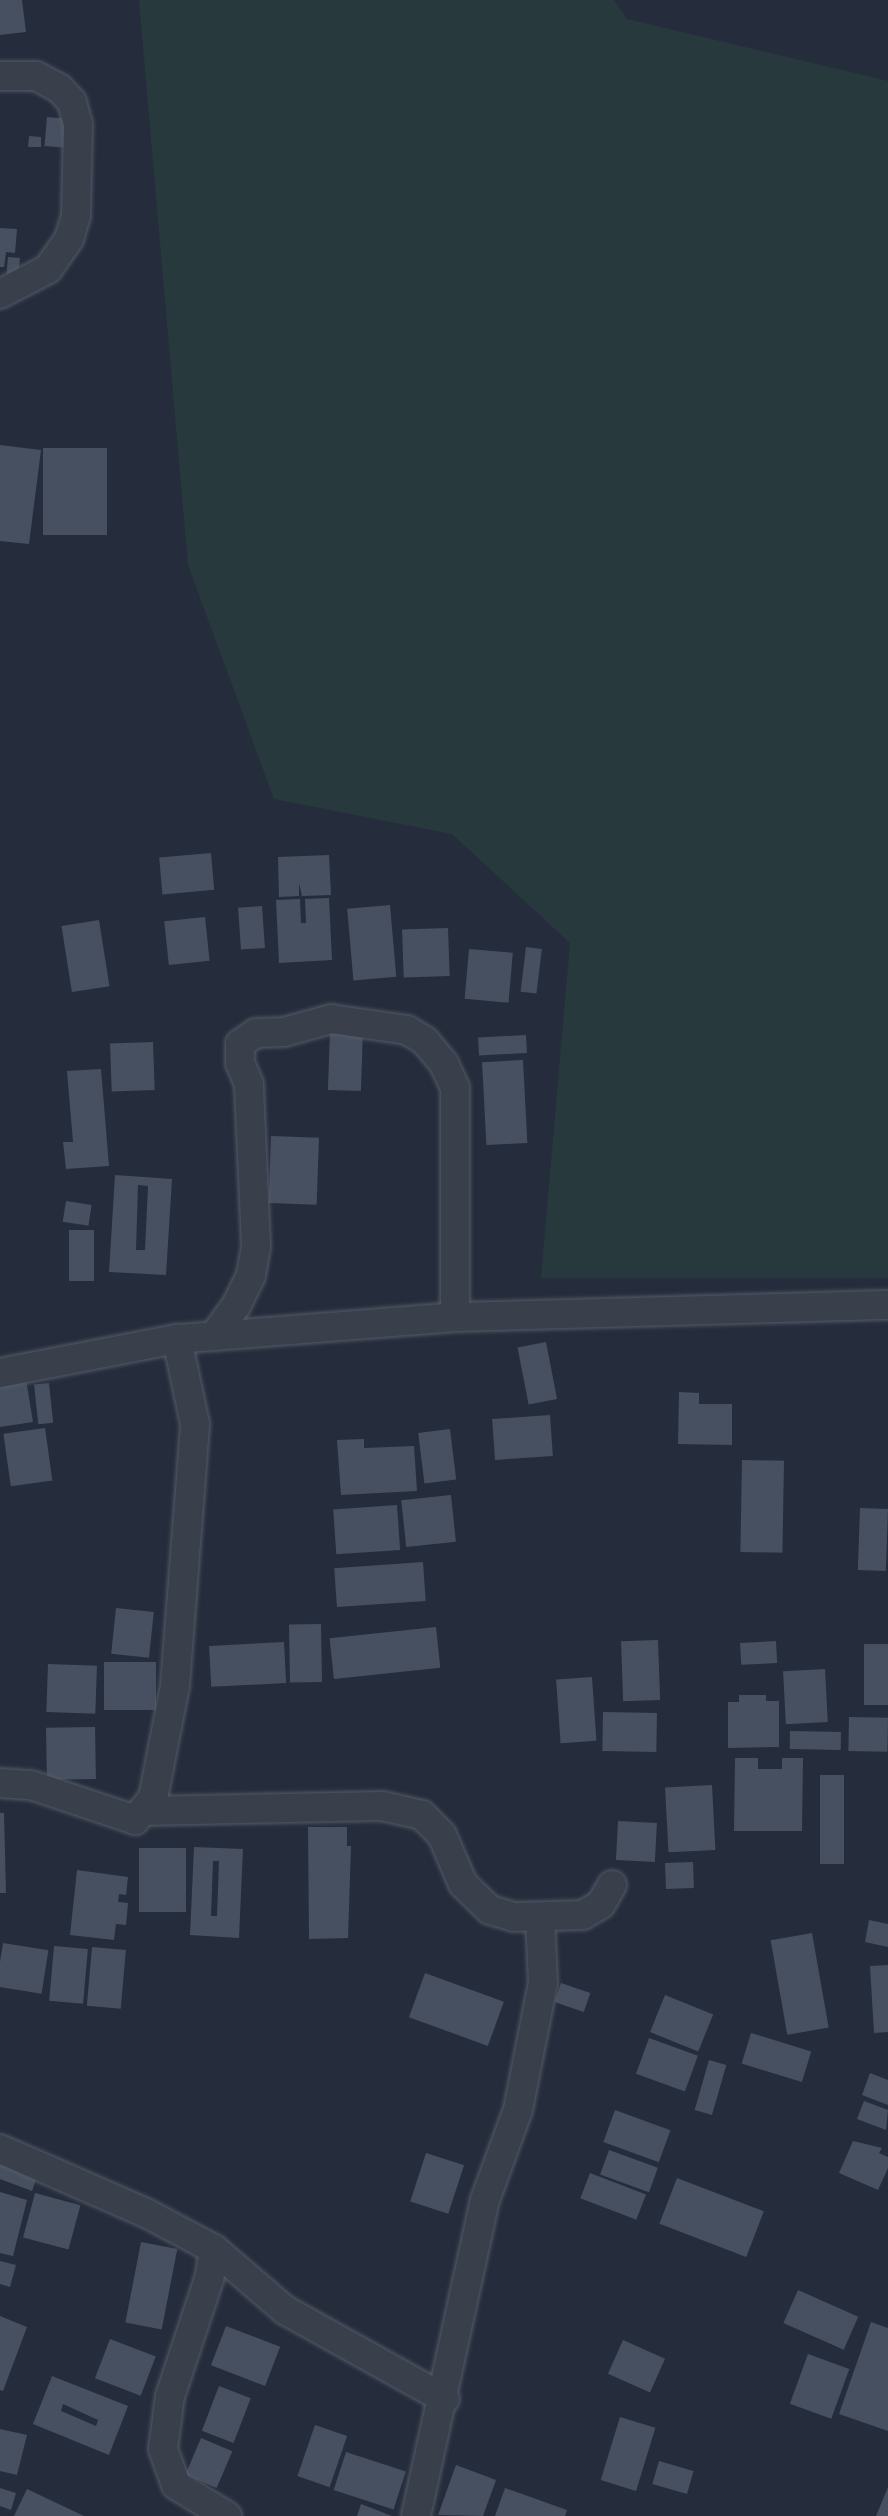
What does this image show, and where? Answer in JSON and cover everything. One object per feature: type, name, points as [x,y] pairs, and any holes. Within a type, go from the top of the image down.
[{"type":"street","points":[[0,76],[36,76],[59,88],[72,102],[78,125],[76,216],[69,239],[48,269],[0,294]]},
{"type":"street","points":[[214,1336],[237,1304],[251,1275],[256,1246],[249,1084],[240,1063],[240,1044],[256,1033],[284,1032],[331,1019],[407,1030],[425,1041],[444,1064],[455,1088],[455,1317]]},
{"type":"street","points":[[0,1373],[177,1339],[455,1317],[888,1305]]},
{"type":"street","points":[[0,1783],[31,1785],[122,1818],[135,1820],[145,1812],[153,1798],[174,1686],[186,1574],[195,1424],[177,1339]]},
{"type":"street","points":[[145,1812],[382,1806],[422,1815],[442,1834],[463,1884],[490,1910],[514,1917],[583,1915],[601,1904],[612,1885]]},
{"type":"street","points":[[416,2516],[445,2399],[485,2200],[518,2110],[543,1983],[540,1918]]},
{"type":"street","points":[[0,2149],[84,2184],[214,2249],[285,2310],[445,2399]]},
{"type":"street","points":[[214,2249],[208,2279],[170,2396],[163,2449],[176,2485],[227,2516]]},
{"type":"shaded area","points":[[139,0],[614,0],[627,19],[888,81],[888,1278],[541,1278],[570,943],[452,834],[274,799],[188,565]]},
{"type":"building","points":[[0,0],[22,0],[26,32],[0,35]]},
{"type":"building","points":[[47,117],[68,119],[65,148],[44,146]]},
{"type":"building","points":[[29,136],[41,137],[41,147],[28,147]]},
{"type":"building","points":[[0,228],[17,229],[15,253],[6,252],[4,267],[0,267]]},
{"type":"building","points":[[8,257],[20,258],[18,277],[6,276]]},
{"type":"building","points":[[0,445],[41,450],[29,544],[0,541]]},
{"type":"building","points":[[43,448],[107,448],[107,535],[43,535]]},
{"type":"building","points":[[211,853],[214,890],[162,894],[159,858]]},
{"type":"building","points":[[329,855],[331,895],[302,896],[299,883],[299,896],[279,897],[278,857]]},
{"type":"building","points":[[329,898],[332,960],[279,963],[276,900],[300,899],[301,923],[306,923],[305,899]]},
{"type":"building","points":[[390,905],[396,977],[353,980],[347,909]]},
{"type":"building","points":[[262,906],[265,948],[241,950],[238,908]]},
{"type":"building","points":[[205,917],[210,961],[169,965],[164,921]]},
{"type":"building","points":[[99,920],[109,986],[72,992],[61,926]]},
{"type":"building","points":[[448,928],[450,976],[404,978],[402,930]]},
{"type":"building","points":[[526,947],[542,949],[536,994],[521,992]]},
{"type":"building","points":[[469,949],[513,953],[508,1003],[465,999]]},
{"type":"building","points":[[330,1030],[363,1031],[361,1091],[328,1090]]},
{"type":"building","points":[[526,1035],[527,1053],[479,1055],[478,1038]]},
{"type":"building","points":[[153,1042],[155,1090],[112,1091],[110,1044]]},
{"type":"building","points":[[523,1060],[527,1143],[486,1145],[482,1062]]},
{"type":"building","points":[[101,1069],[109,1166],[66,1169],[63,1142],[73,1142],[67,1071]]},
{"type":"building","points":[[271,1136],[319,1138],[317,1205],[269,1203]]},
{"type":"building","points":[[115,1175],[172,1179],[166,1275],[109,1272]],"holes":[[[138,1185],[148,1186],[145,1250],[136,1250]]]},
{"type":"building","points":[[66,1201],[92,1205],[88,1226],[63,1222]]},
{"type":"building","points":[[69,1230],[94,1230],[94,1281],[69,1281]]},
{"type":"building","points":[[546,1342],[557,1399],[529,1404],[518,1348]]},
{"type":"building","points":[[26,1379],[33,1422],[0,1427],[0,1383]]},
{"type":"building","points":[[49,1383],[53,1423],[38,1424],[34,1385]]},
{"type":"building","points":[[679,1392],[699,1393],[699,1404],[732,1404],[732,1445],[678,1444]]},
{"type":"building","points":[[550,1415],[553,1456],[495,1460],[492,1419]]},
{"type":"building","points":[[45,1428],[52,1480],[11,1486],[3,1434]]},
{"type":"building","points":[[450,1429],[456,1480],[424,1484],[418,1433]]},
{"type":"building","points":[[364,1439],[364,1448],[414,1446],[417,1491],[341,1495],[337,1440]]},
{"type":"building","points":[[742,1460],[784,1461],[782,1553],[740,1552]]},
{"type":"building","points":[[451,1495],[456,1542],[406,1547],[401,1500]]},
{"type":"building","points":[[397,1505],[400,1550],[336,1554],[333,1509]]},
{"type":"building","points":[[860,1508],[888,1509],[886,1571],[858,1570]]},
{"type":"building","points":[[423,1562],[426,1601],[337,1607],[334,1568]]},
{"type":"building","points":[[116,1608],[154,1612],[149,1658],[111,1654]]},
{"type":"building","points":[[321,1624],[322,1682],[290,1683],[289,1625]]},
{"type":"building","points":[[436,1627],[440,1668],[334,1679],[330,1638]]},
{"type":"building","points":[[658,1640],[660,1700],[623,1701],[621,1641]]},
{"type":"building","points":[[776,1641],[777,1663],[741,1665],[740,1643]]},
{"type":"building","points":[[284,1642],[286,1683],[211,1687],[209,1646]]},
{"type":"building","points":[[864,1644],[888,1644],[888,1705],[864,1705]]},
{"type":"building","points":[[104,1662],[156,1662],[156,1710],[104,1710]]},
{"type":"building","points":[[48,1664],[97,1666],[95,1714],[46,1712]]},
{"type":"building","points":[[825,1669],[828,1722],[786,1724],[783,1671]]},
{"type":"building","points":[[592,1677],[596,1741],[561,1743],[556,1680]]},
{"type":"building","points":[[739,1695],[766,1695],[766,1701],[779,1701],[779,1747],[728,1748],[728,1702],[739,1702]]},
{"type":"building","points":[[603,1712],[657,1713],[656,1752],[602,1751]]},
{"type":"building","points":[[849,1717],[888,1718],[887,1752],[848,1751]]},
{"type":"building","points":[[95,1727],[96,1779],[47,1780],[46,1728]]},
{"type":"building","points":[[790,1731],[841,1732],[841,1750],[790,1749]]},
{"type":"building","points":[[735,1758],[758,1758],[758,1769],[782,1769],[782,1758],[803,1758],[802,1831],[734,1831]]},
{"type":"building","points":[[820,1775],[844,1775],[844,1864],[820,1864]]},
{"type":"building","points":[[712,1785],[715,1850],[668,1852],[665,1787]]},
{"type":"building","points":[[0,1813],[4,1813],[6,1893],[0,1893]]},
{"type":"building","points":[[618,1821],[657,1823],[655,1862],[616,1860]]},
{"type":"building","points":[[308,1827],[347,1827],[347,1846],[351,1846],[348,1938],[309,1939]]},
{"type":"building","points":[[194,1847],[243,1849],[239,1938],[190,1935]],"holes":[[[213,1861],[219,1861],[217,1916],[211,1916]]]},
{"type":"building","points":[[139,1848],[186,1848],[186,1912],[139,1912]]},
{"type":"building","points":[[693,1862],[694,1888],[666,1889],[665,1863]]},
{"type":"building","points":[[77,1870],[128,1877],[126,1895],[119,1894],[118,1902],[128,1903],[126,1925],[116,1924],[114,1940],[70,1935]]},
{"type":"building","points":[[869,1920],[888,1924],[888,1947],[865,1942]]},
{"type":"building","points":[[812,1933],[829,2028],[787,2035],[771,1940]]},
{"type":"building","points":[[3,1943],[48,1950],[42,1994],[0,1987]]},
{"type":"building","points":[[54,1946],[88,1949],[83,2004],[49,2001]]},
{"type":"building","points":[[92,1947],[126,1950],[121,2009],[87,2006]]},
{"type":"building","points":[[888,1965],[888,2032],[874,2033],[870,1966]]},
{"type":"building","points":[[425,1973],[504,2002],[488,2046],[409,2017]]},
{"type":"building","points":[[561,1983],[590,1993],[584,2012],[554,2002]]},
{"type":"building","points":[[665,1995],[713,2014],[698,2052],[650,2032]]},
{"type":"building","points":[[751,2033],[811,2051],[802,2082],[742,2064]]},
{"type":"building","points":[[649,2038],[698,2056],[685,2091],[636,2074]]},
{"type":"building","points":[[709,2060],[726,2065],[712,2115],[695,2110]]},
{"type":"building","points":[[870,2073],[888,2080],[888,2105],[862,2095]]},
{"type":"building","points":[[864,2101],[888,2110],[886,2130],[857,2119]]},
{"type":"building","points":[[615,2110],[670,2130],[659,2162],[603,2142]]},
{"type":"building","points":[[853,2141],[882,2148],[879,2153],[888,2157],[888,2168],[878,2190],[839,2173]]},
{"type":"building","points":[[609,2150],[658,2168],[649,2192],[600,2174]]},
{"type":"building","points":[[426,2153],[464,2165],[448,2214],[410,2202]]},
{"type":"building","points":[[0,2160],[38,2174],[32,2191],[0,2179]]},
{"type":"building","points":[[590,2173],[646,2195],[636,2220],[580,2198]]},
{"type":"building","points":[[677,2178],[764,2211],[746,2257],[659,2224]]},
{"type":"building","points":[[0,2192],[27,2200],[13,2256],[0,2253]]},
{"type":"building","points":[[35,2193],[80,2205],[68,2250],[23,2237]]},
{"type":"building","points":[[141,2242],[177,2249],[162,2330],[125,2322]]},
{"type":"building","points":[[0,2261],[16,2265],[10,2287],[0,2284]]},
{"type":"building","points":[[798,2290],[858,2317],[844,2350],[783,2323]]},
{"type":"building","points":[[0,2316],[27,2327],[3,2391],[0,2390]]},
{"type":"building","points":[[871,2322],[888,2328],[888,2431],[839,2414]]},
{"type":"building","points":[[226,2326],[280,2347],[265,2386],[211,2365]]},
{"type":"building","points":[[110,2339],[156,2357],[141,2396],[95,2378]]},
{"type":"building","points":[[623,2340],[665,2359],[650,2393],[608,2374]]},
{"type":"building","points":[[808,2354],[849,2369],[831,2419],[790,2404]]},
{"type":"building","points":[[52,2376],[128,2406],[109,2455],[33,2424]],"holes":[[[63,2404],[98,2420],[96,2426],[61,2411]]]},
{"type":"building","points":[[219,2386],[251,2398],[234,2443],[202,2431]]},
{"type":"building","points":[[620,2417],[655,2428],[636,2491],[601,2480]]},
{"type":"building","points":[[315,2425],[347,2436],[330,2487],[297,2476]]},
{"type":"building","points":[[0,2429],[27,2435],[17,2475],[0,2471]]},
{"type":"building","points":[[201,2438],[232,2451],[217,2488],[185,2475]]},
{"type":"building","points":[[346,2452],[406,2471],[394,2510],[334,2490]]},
{"type":"building","points":[[659,2461],[694,2471],[687,2494],[652,2484]]},
{"type":"building","points":[[456,2465],[496,2480],[483,2516],[438,2515]]},
{"type":"building","points":[[888,2487],[888,2516],[876,2516]]},
{"type":"building","points":[[0,2488],[16,2493],[11,2510],[0,2506]]},
{"type":"building","points":[[505,2488],[567,2510],[565,2516],[495,2516]]},
{"type":"building","points":[[27,2489],[84,2516],[14,2516]]},
{"type":"building","points":[[361,2504],[392,2516],[357,2516]]}]
